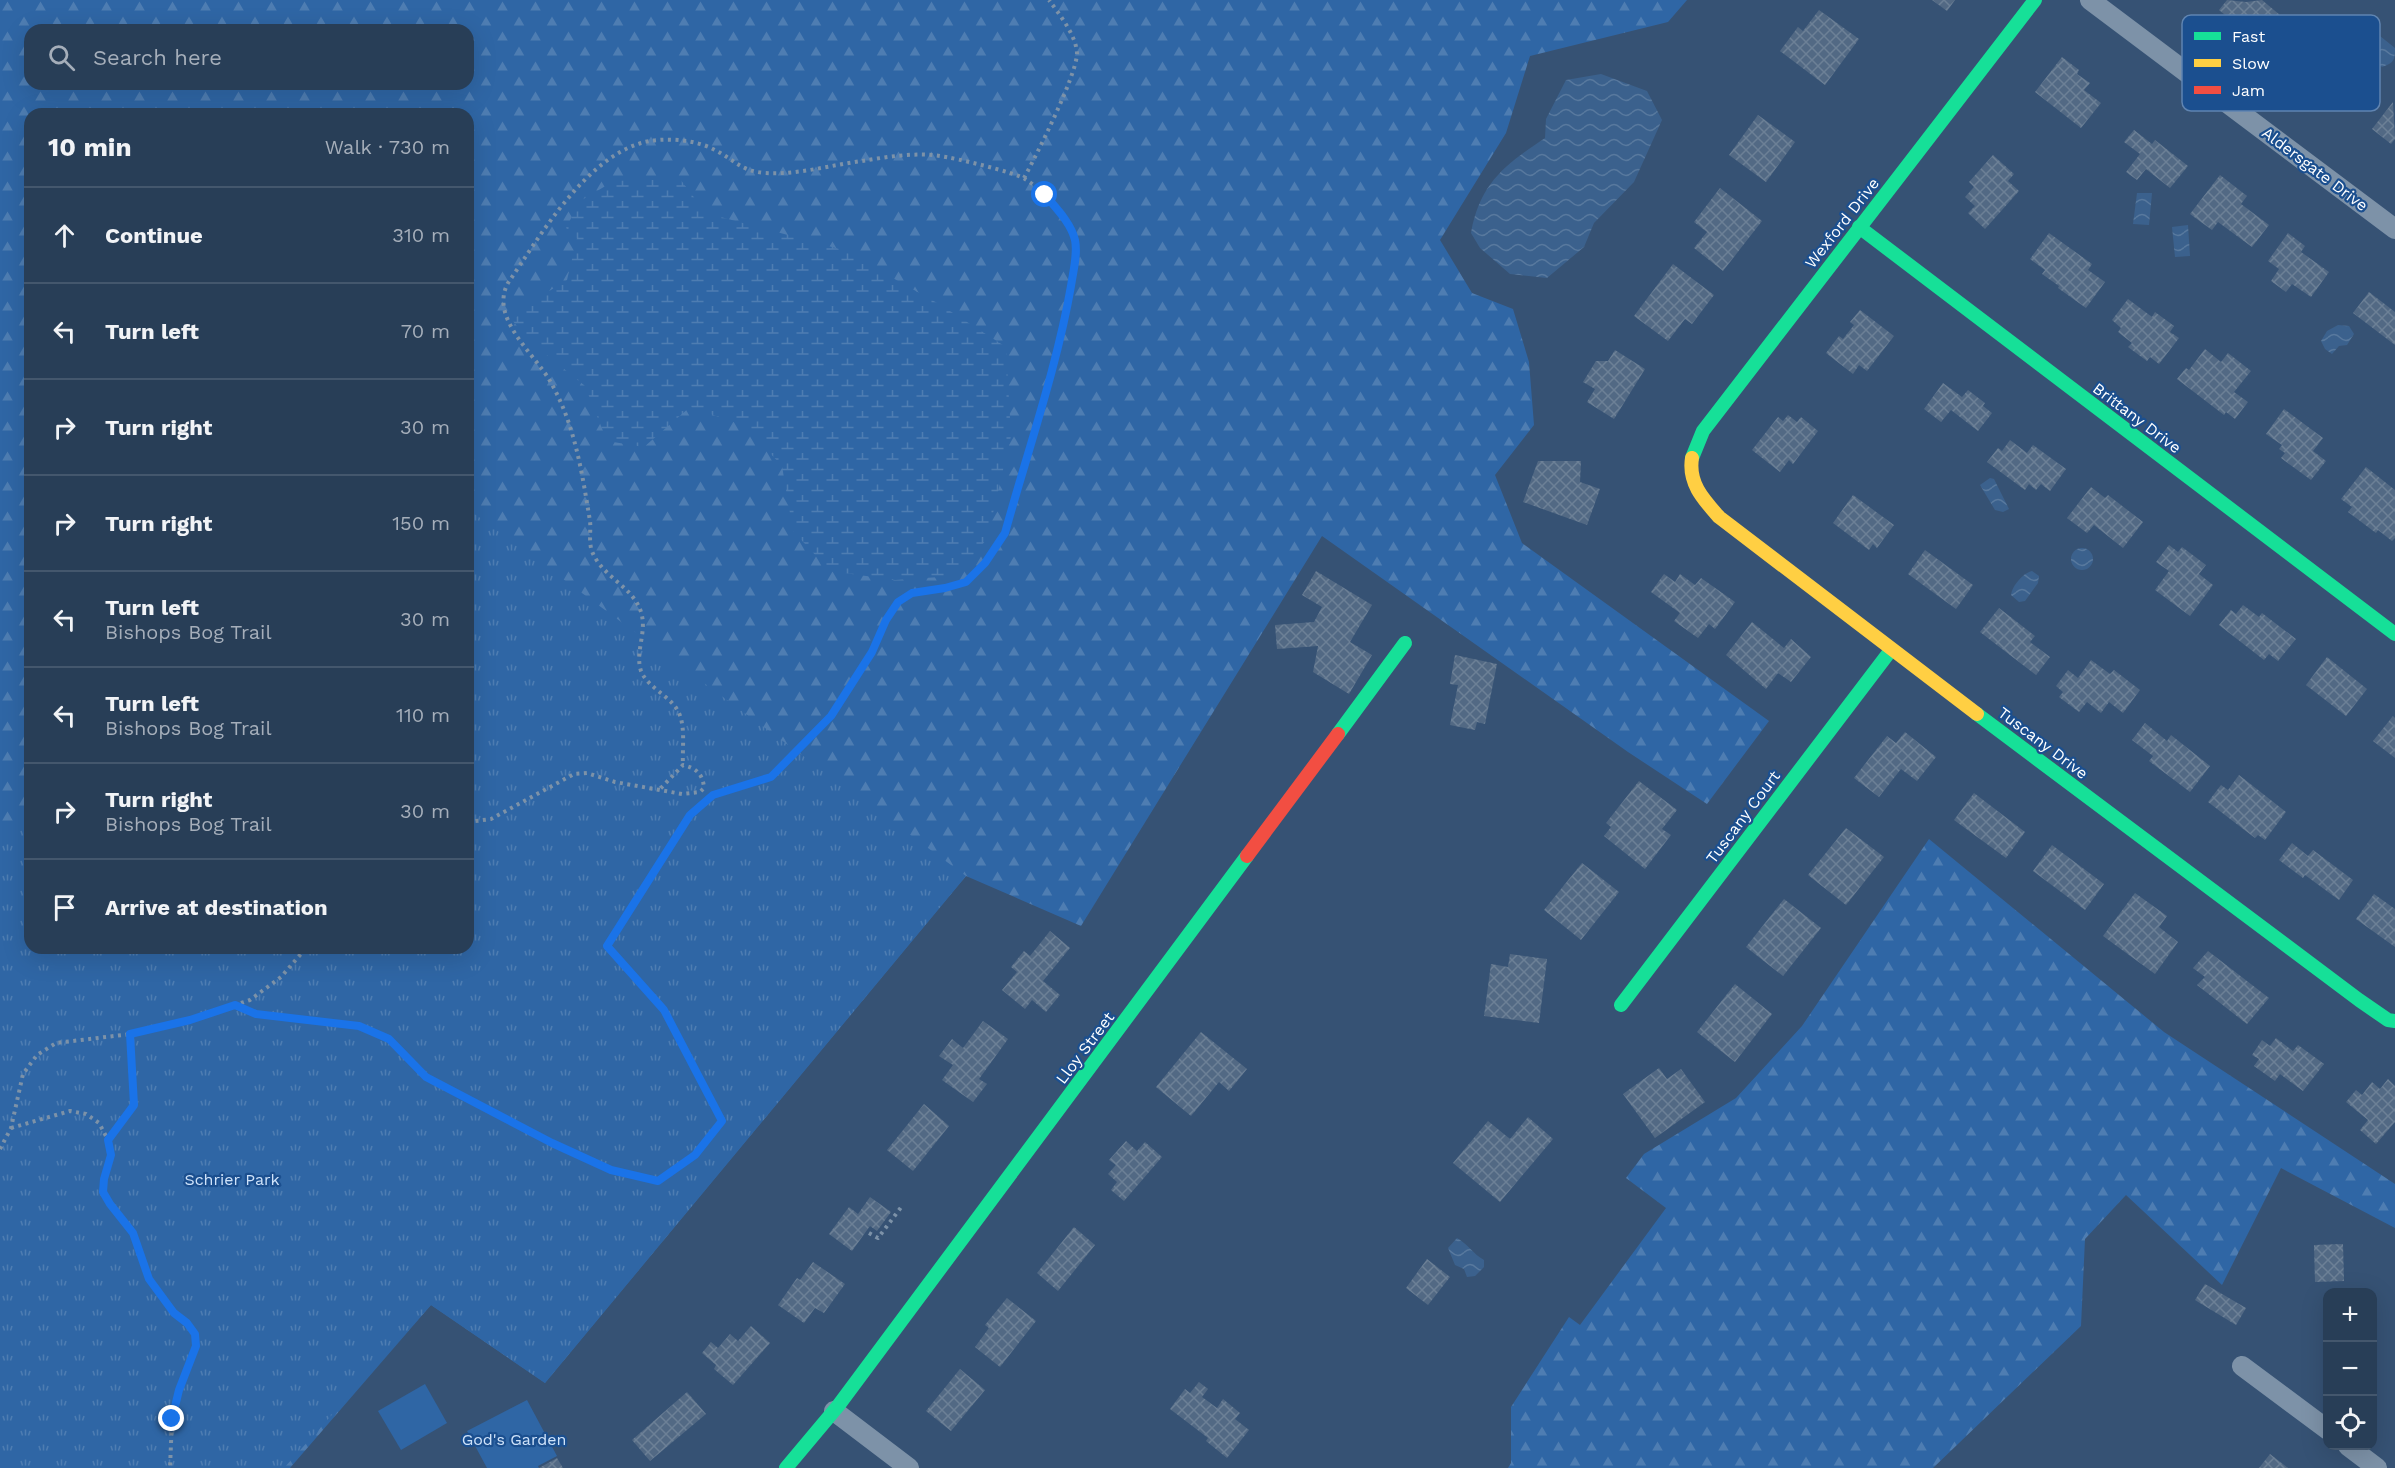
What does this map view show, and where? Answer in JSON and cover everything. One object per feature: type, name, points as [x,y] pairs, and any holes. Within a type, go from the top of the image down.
[{"type":"street","name":"Wexford Drive","points":[[1690,474],[1691,452],[1703,431],[2035,0]]},
{"type":"street","name":"Aldersgate Drive","points":[[2090,0],[2182,69]]},
{"type":"street","name":"Aldersgate Drive","points":[[2238,111],[2395,229]]},
{"type":"street","name":"Brittany Drive","points":[[1859,227],[2395,634]]},
{"type":"street","name":"Tuscany Drive","points":[[1690,474],[1699,496],[1719,517],[1890,650],[2359,1000],[2388,1020],[2395,1021]]},
{"type":"street","name":"Lloy Street","points":[[786,1468],[834,1411],[1405,643]]},
{"type":"street","name":"Tuscany Court","points":[[1622,1005],[1890,650]]},
{"type":"street","points":[[2242,1366],[2323,1426]]},
{"type":"street","points":[[834,1411],[909,1468]]},
{"type":"street","points":[[2353,1450],[2377,1468]]},
{"type":"path","points":[[1024,178],[1071,79],[1077,53],[1066,23],[1049,0]]},
{"type":"path","points":[[235,1005],[256,1014],[359,1026],[389,1039],[426,1077],[552,1143],[611,1170],[658,1181],[695,1155],[722,1121],[664,1010],[607,946],[690,815],[711,797],[729,789],[771,777],[831,716],[872,652],[886,620],[898,602],[912,593],[966,582],[985,563],[1005,533],[1065,317],[1076,242],[1061,213],[1045,195],[1024,178],[939,155],[860,161],[823,169],[783,173],[757,172],[747,171],[711,147],[692,142],[666,140],[641,143],[623,151],[589,175],[566,199],[502,293],[506,315],[526,348],[549,379],[577,446],[584,475],[591,547],[603,570],[628,591],[642,615],[639,659],[642,672],[650,684],[673,705],[679,714],[683,735],[683,765],[660,789]]},
{"type":"path","points":[[474,821],[491,819],[574,774],[587,773],[615,782],[693,795],[702,789],[703,780],[692,767],[683,765]]},
{"type":"path","points":[[702,789],[711,797]]},
{"type":"path","points":[[0,1149],[10,1128],[24,1074],[37,1055],[56,1043],[130,1034],[190,1020],[235,1005],[265,990],[281,977],[301,954]]},
{"type":"path","points":[[108,1140],[134,1105],[130,1034]]},
{"type":"path","points":[[10,1128],[70,1111],[86,1114],[99,1123],[108,1140],[111,1155],[103,1192],[133,1233],[149,1279],[168,1305],[195,1334],[196,1346],[179,1390],[172,1419],[170,1468]]},
{"type":"path","points":[[869,1233],[878,1238],[903,1206]]},
{"type":"green space","points":[[0,0],[1687,0],[1668,22],[1530,56],[1506,133],[1440,240],[1472,293],[1513,309],[1529,362],[1534,425],[1495,475],[1522,543],[1769,721],[1707,804],[1628,752],[1322,536],[1081,926],[966,876],[545,1383],[431,1305],[290,1468],[0,1468]]},
{"type":"green space","points":[[680,179],[706,213],[843,250],[939,304],[1006,347],[1011,436],[987,539],[955,576],[895,580],[830,571],[793,531],[782,466],[745,426],[690,407],[644,447],[607,441],[585,386],[526,338],[513,321],[525,306],[567,280],[577,238],[566,228],[580,201],[614,181]]},
{"type":"green space","name":"Schrier Park","points":[[474,513],[966,876],[545,1383],[431,1305],[284,1468],[0,1468],[0,844],[24,813],[24,954],[474,954]]},
{"type":"green space","points":[[1929,839],[2164,1032],[2395,1184],[2395,1228],[2281,1168],[2222,1285],[2126,1195],[2085,1239],[2081,1326],[1933,1468],[1508,1468],[1511,1463],[1511,1407],[1569,1317],[1580,1325],[1666,1208],[1626,1178],[1644,1154],[1736,1098],[1802,1026]]},
{"type":"green space","points":[[425,1384],[447,1423],[401,1450],[378,1411]]},
{"type":"green space","name":"God's Garden","points":[[527,1400],[557,1456],[538,1466],[539,1468],[487,1468],[467,1431]]},
{"type":"water","points":[[2380,36],[2395,48],[2394,58],[2382,67],[2380,65]]},
{"type":"water","points":[[1601,74],[1647,91],[1662,120],[1634,182],[1594,223],[1584,247],[1547,278],[1510,274],[1480,248],[1471,233],[1481,201],[1496,177],[1506,167],[1545,138],[1546,119],[1566,80]]},
{"type":"water","points":[[2137,193],[2152,193],[2149,225],[2133,224]]},
{"type":"water","points":[[2188,225],[2190,256],[2175,257],[2172,227]]},
{"type":"water","points":[[2338,325],[2349,326],[2354,334],[2347,345],[2339,346],[2332,354],[2325,349],[2321,341],[2327,331]]},
{"type":"water","points":[[1990,478],[1994,479],[2009,509],[2003,512],[1995,510],[1980,485]]},
{"type":"water","points":[[2082,548],[2090,551],[2093,559],[2090,567],[2082,570],[2074,567],[2071,559],[2074,551]]},
{"type":"water","points":[[2032,571],[2039,576],[2038,583],[2025,601],[2019,602],[2011,595],[2012,591],[2022,577]]},
{"type":"water","points":[[1457,1238],[1484,1260],[1484,1267],[1475,1276],[1467,1277],[1464,1269],[1455,1265],[1448,1248]]},
{"type":"building","points":[[1932,0],[1955,0],[1947,11]]},
{"type":"building","points":[[2227,0],[2246,2],[2262,0],[2280,15],[2225,15],[2219,10]]},
{"type":"building","points":[[1819,10],[1859,39],[1825,85],[1780,51],[1798,27],[1803,31]]},
{"type":"building","points":[[2062,57],[2079,70],[2077,74],[2090,83],[2084,90],[2101,103],[2081,128],[2035,92]]},
{"type":"building","points":[[2393,102],[2395,139],[2391,144],[2372,129]]},
{"type":"building","points":[[1758,115],[1795,142],[1766,182],[1729,155]]},
{"type":"building","points":[[2134,130],[2152,144],[2155,140],[2188,166],[2170,188],[2146,169],[2137,180],[2126,172],[2140,154],[2124,142]]},
{"type":"building","points":[[1993,155],[2014,174],[2008,181],[2019,191],[1985,229],[1968,213],[1975,206],[1965,197],[1974,187],[1969,182]]},
{"type":"building","points":[[2220,175],[2247,196],[2241,204],[2269,225],[2252,247],[2218,222],[2212,230],[2190,214]]},
{"type":"building","points":[[1720,188],[1762,221],[1723,271],[1694,248],[1707,232],[1694,222]]},
{"type":"building","points":[[2049,233],[2092,264],[2088,270],[2105,282],[2086,308],[2042,274],[2045,270],[2030,259]]},
{"type":"building","points":[[2288,233],[2305,246],[2301,252],[2329,272],[2311,297],[2292,284],[2286,292],[2271,281],[2279,269],[2268,261]]},
{"type":"building","points":[[1673,264],[1714,295],[1692,324],[1685,319],[1668,341],[1634,316]]},
{"type":"building","points":[[2369,292],[2395,312],[2395,345],[2353,313]]},
{"type":"building","points":[[2128,299],[2152,317],[2155,312],[2174,326],[2170,332],[2179,338],[2159,364],[2150,357],[2147,361],[2128,347],[2132,343],[2118,332],[2121,328],[2112,320]]},
{"type":"building","points":[[1860,310],[1894,336],[1867,371],[1859,365],[1853,374],[1826,353],[1839,336],[1843,339],[1854,325],[1850,322]]},
{"type":"building","points":[[2205,349],[2221,362],[2228,353],[2251,371],[2234,392],[2248,402],[2235,419],[2226,412],[2224,415],[2177,379],[2186,368],[2189,370]]},
{"type":"building","points":[[1615,350],[1645,369],[1614,419],[1587,402],[1595,389],[1583,382],[1596,361],[1608,361]]},
{"type":"building","points":[[1943,383],[1962,397],[1968,390],[1985,403],[1983,406],[1992,413],[1978,431],[1951,410],[1941,422],[1924,409]]},
{"type":"building","points":[[2284,409],[2323,438],[2313,451],[2326,461],[2311,480],[2281,458],[2285,453],[2279,449],[2282,445],[2266,434]]},
{"type":"building","points":[[1788,415],[1797,422],[1801,417],[1818,431],[1793,464],[1789,460],[1780,472],[1752,450],[1778,417],[1783,421]]},
{"type":"building","points":[[2010,440],[2027,453],[2033,445],[2066,469],[2050,491],[2041,484],[2036,490],[2029,484],[2025,490],[1987,462],[1998,448],[2002,451]]},
{"type":"building","points":[[1538,461],[1581,461],[1580,482],[1600,489],[1587,525],[1523,502]]},
{"type":"building","points":[[2366,467],[2395,490],[2395,538],[2392,541],[2378,530],[2376,533],[2348,512],[2352,507],[2341,499]]},
{"type":"building","points":[[2091,487],[2105,498],[2108,495],[2143,522],[2123,548],[2094,525],[2087,533],[2067,518]]},
{"type":"building","points":[[1853,495],[1894,525],[1877,548],[1873,544],[1869,550],[1833,523]]},
{"type":"building","points":[[2169,545],[2178,552],[2182,547],[2206,565],[2199,574],[2213,585],[2190,616],[2155,590],[2169,571],[2156,562]]},
{"type":"building","points":[[1925,550],[1973,585],[1956,609],[1908,574]]},
{"type":"building","points":[[1316,571],[1372,605],[1350,642],[1372,655],[1349,694],[1313,672],[1318,646],[1277,649],[1275,625],[1314,622],[1322,607],[1302,595]]},
{"type":"building","points":[[1664,574],[1675,582],[1680,574],[1695,585],[1701,578],[1735,602],[1715,629],[1709,624],[1698,638],[1674,621],[1680,613],[1651,592]]},
{"type":"building","points":[[2243,605],[2259,617],[2262,613],[2296,639],[2278,661],[2269,654],[2264,660],[2219,625],[2231,610],[2236,614]]},
{"type":"building","points":[[1999,608],[2035,636],[2030,642],[2050,657],[2036,675],[1980,632]]},
{"type":"building","points":[[1752,622],[1784,648],[1791,639],[1811,657],[1791,682],[1778,673],[1766,689],[1726,655]]},
{"type":"building","points":[[1455,655],[1497,664],[1485,724],[1477,722],[1475,730],[1450,725],[1458,685],[1450,684]]},
{"type":"building","points":[[2327,657],[2367,689],[2346,716],[2306,685]]},
{"type":"building","points":[[2091,660],[2110,674],[2114,670],[2140,690],[2123,713],[2109,702],[2101,713],[2087,702],[2079,712],[2059,697],[2063,692],[2056,686],[2068,670],[2078,678]]},
{"type":"building","points":[[2393,716],[2395,718],[2395,758],[2373,741]]},
{"type":"building","points":[[2145,723],[2167,741],[2171,735],[2210,766],[2190,792],[2149,761],[2153,756],[2132,740]]},
{"type":"building","points":[[1905,732],[1936,757],[1917,781],[1901,769],[1879,797],[1854,778],[1887,736],[1896,743]]},
{"type":"building","points":[[2239,775],[2286,812],[2265,840],[2258,835],[2255,838],[2208,802],[2221,785],[2228,790]]},
{"type":"building","points":[[1639,781],[1677,810],[1662,829],[1671,835],[1645,869],[1604,836],[1611,827],[1606,823]]},
{"type":"building","points":[[1974,793],[2025,832],[2006,858],[1954,820]]},
{"type":"building","points":[[1846,828],[1884,857],[1846,905],[1808,875]]},
{"type":"building","points":[[2292,843],[2308,856],[2313,850],[2353,880],[2339,900],[2305,875],[2303,878],[2279,860]]},
{"type":"building","points":[[2052,845],[2104,884],[2085,910],[2033,871]]},
{"type":"building","points":[[1582,863],[1619,892],[1581,940],[1544,910]]},
{"type":"building","points":[[2135,893],[2167,916],[2159,927],[2178,942],[2155,974],[2103,936]]},
{"type":"building","points":[[2374,894],[2395,909],[2395,947],[2356,919]]},
{"type":"building","points":[[1784,899],[1821,928],[1783,976],[1746,947]]},
{"type":"building","points":[[1050,931],[1070,948],[1043,981],[1060,995],[1046,1012],[1032,1000],[1025,1009],[1002,990],[1017,972],[1011,967],[1024,951],[1030,956]]},
{"type":"building","points":[[2208,951],[2269,998],[2247,1024],[2197,985],[2205,977],[2193,968]]},
{"type":"building","points":[[1510,954],[1547,959],[1539,1023],[1484,1016],[1491,964],[1508,967]]},
{"type":"building","points":[[1735,984],[1772,1014],[1735,1062],[1697,1032]]},
{"type":"building","points":[[983,1021],[1008,1039],[979,1079],[987,1084],[973,1102],[942,1080],[953,1065],[939,1056],[952,1039],[963,1048]]},
{"type":"building","points":[[1201,1032],[1247,1069],[1229,1091],[1219,1082],[1191,1116],[1156,1087]]},
{"type":"building","points":[[2276,1038],[2293,1051],[2298,1045],[2324,1064],[2303,1091],[2280,1074],[2275,1081],[2254,1066],[2259,1059],[2252,1055],[2262,1040],[2270,1046]]},
{"type":"building","points":[[1659,1068],[1667,1079],[1681,1069],[1705,1102],[1655,1138],[1623,1094]]},
{"type":"building","points":[[2388,1079],[2395,1086],[2395,1122],[2376,1144],[2360,1130],[2368,1120],[2346,1102],[2356,1090],[2362,1095],[2372,1082],[2380,1089]]},
{"type":"building","points":[[924,1104],[949,1126],[913,1171],[887,1150]]},
{"type":"building","points":[[1528,1117],[1553,1139],[1500,1202],[1453,1163],[1488,1121],[1510,1139]]},
{"type":"building","points":[[1126,1141],[1137,1151],[1145,1142],[1162,1157],[1124,1201],[1111,1190],[1117,1182],[1108,1174],[1116,1165],[1109,1160]]},
{"type":"building","points":[[870,1197],[891,1212],[877,1231],[870,1226],[852,1251],[829,1234],[849,1207],[858,1214]]},
{"type":"building","points":[[1074,1227],[1095,1245],[1058,1291],[1037,1273]]},
{"type":"building","points":[[2343,1244],[2344,1281],[2315,1282],[2314,1245]]},
{"type":"building","points":[[1427,1259],[1450,1277],[1428,1305],[1406,1288]]},
{"type":"building","points":[[813,1262],[845,1284],[824,1313],[815,1308],[804,1323],[778,1305],[797,1278],[800,1280]]},
{"type":"building","points":[[2205,1284],[2246,1308],[2236,1325],[2195,1300]]},
{"type":"building","points":[[1007,1298],[1036,1321],[1000,1367],[975,1347],[989,1328],[985,1325]]},
{"type":"building","points":[[751,1326],[770,1343],[733,1385],[714,1369],[716,1365],[702,1353],[711,1342],[718,1348],[730,1334],[738,1341]]},
{"type":"building","points":[[960,1369],[985,1390],[951,1431],[926,1411]]},
{"type":"building","points":[[1199,1382],[1208,1389],[1202,1397],[1217,1408],[1223,1399],[1240,1413],[1235,1419],[1249,1430],[1227,1458],[1206,1441],[1208,1438],[1170,1409],[1185,1389],[1190,1393]]},
{"type":"building","points":[[687,1392],[706,1414],[650,1461],[632,1440]]},
{"type":"building","points":[[2270,1454],[2288,1468],[2259,1468]]},
{"type":"building","points":[[557,1458],[563,1468],[539,1468]]},
{"type":"traffic: fast","points":[[1692,458],[1703,431],[2035,0]]},
{"type":"traffic: fast","points":[[1859,227],[2395,634]]},
{"type":"traffic: fast","points":[[1338,734],[1405,643]]},
{"type":"traffic: fast","points":[[1621,1005],[1891,650]]},
{"type":"traffic: fast","points":[[1977,714],[2359,1000],[2388,1020],[2395,1021]]},
{"type":"traffic: fast","points":[[786,1468],[838,1406],[1247,856]]},
{"type":"traffic: slow","points":[[1692,458],[1692,475],[1698,490],[1719,517],[1977,714]]},
{"type":"traffic: jam","points":[[1247,856],[1338,734]]},
{"type":"route","points":[[172,1419],[179,1390],[196,1346],[195,1334],[187,1323],[174,1313],[149,1279],[133,1233],[103,1192],[111,1155],[108,1140],[134,1105],[130,1034],[190,1020],[235,1005],[256,1014],[359,1026],[389,1039],[426,1077],[552,1143],[611,1170],[658,1181],[695,1155],[722,1121],[664,1010],[607,946],[690,815],[713,795],[771,777],[831,716],[872,652],[886,620],[898,602],[912,593],[966,582],[985,563],[1005,533],[1065,317],[1074,266],[1076,242],[1071,229],[1045,195]]}]
